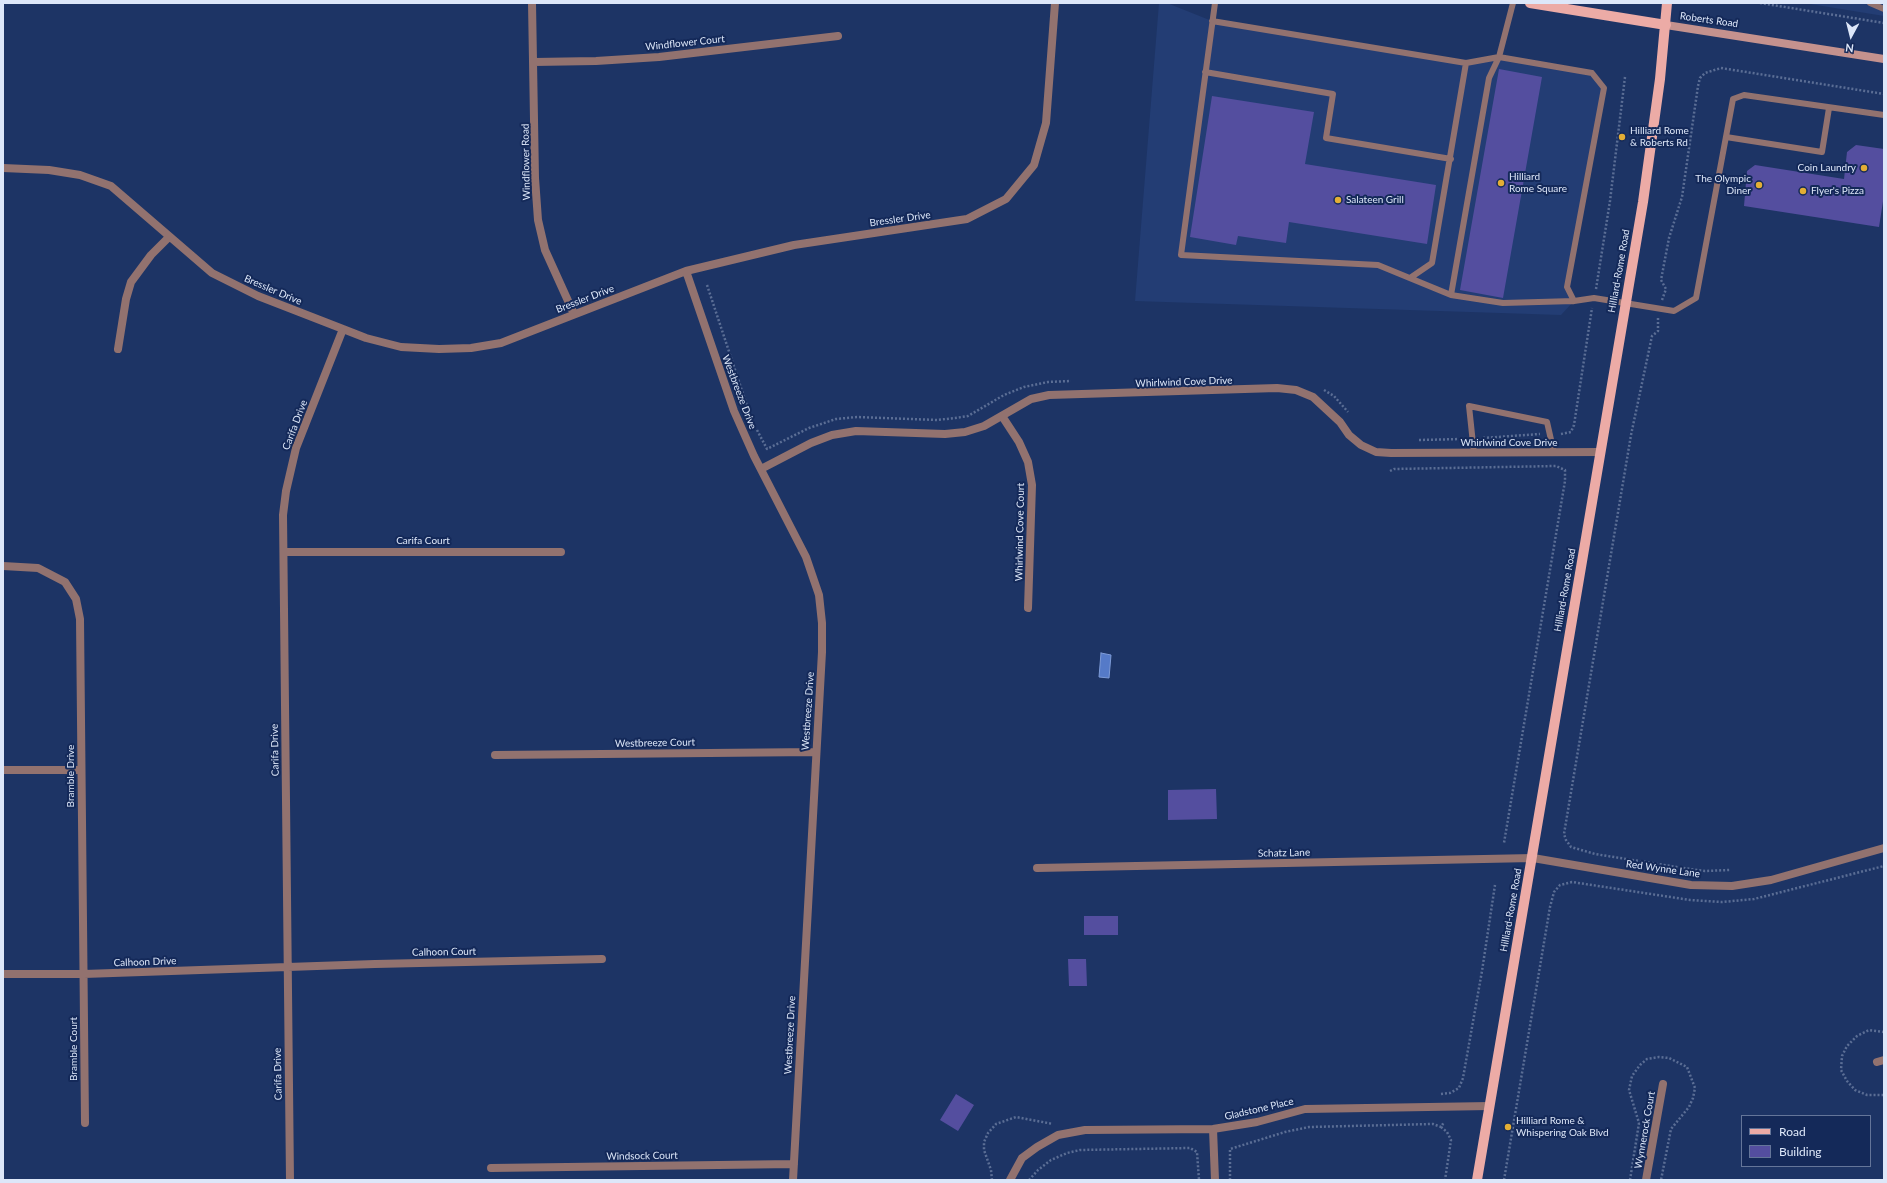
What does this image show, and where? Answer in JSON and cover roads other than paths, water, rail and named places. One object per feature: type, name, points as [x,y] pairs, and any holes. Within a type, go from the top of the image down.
[{"type":"main road","name":"Roberts Road","points":[[1530,3],[1884,59]]},
{"type":"main road","name":"Hilliard-Rome Road","points":[[1477,1180],[1643,202],[1660,79],[1667,3]]},
{"type":"street","name":"Windflower Road","points":[[532,3],[538,220],[545,250],[574,314]]},
{"type":"street","name":"Bressler Drive","points":[[3,168],[49,170],[80,175],[110,186],[212,273],[258,296],[366,338],[401,347],[439,350],[471,348],[501,343],[686,271],[794,245],[967,220],[1006,199],[1034,165],[1046,123],[1055,3]]},
{"type":"street","name":"Windflower Court","points":[[534,62],[596,61],[659,57],[838,36]]},
{"type":"street","points":[[118,349],[126,299],[131,282],[151,255],[170,237]]},
{"type":"street","name":"Westbreeze Drive","points":[[686,271],[734,411],[761,469],[806,557],[819,596],[822,623],[822,652],[793,1180]]},
{"type":"street","name":"Carifa Drive","points":[[290,1180],[284,515],[290,468],[343,329]]},
{"type":"street","name":"Whirlwind Cove Drive","points":[[761,469],[811,443],[832,435],[856,431],[945,434],[965,432],[984,426],[1030,399],[1049,395],[1277,388],[1296,390],[1313,398],[1340,422],[1349,435],[1361,445],[1376,452],[1391,454],[1601,452]]},
{"type":"street","name":"Whirlwind Cove Court","points":[[1002,416],[1019,442],[1028,462],[1032,485],[1028,608]]},
{"type":"street","name":"Carifa Court","points":[[284,552],[562,552]]},
{"type":"street","name":"Bramble Drive","points":[[3,566],[38,568],[65,582],[76,599],[80,619],[84,974]]},
{"type":"street","name":"Westbreeze Court","points":[[495,755],[816,752]]},
{"type":"street","points":[[3,770],[81,770]]},
{"type":"street","name":"Red Wynne Lane","points":[[1532,858],[1691,885],[1732,886],[1771,880],[1884,848]]},
{"type":"street","name":"Schatz Lane","points":[[1037,868],[1532,858]]},
{"type":"street","name":"Calhoon Court","points":[[287,967],[602,959]]},
{"type":"street","name":"Calhoon Drive","points":[[3,974],[84,974],[287,967]]},
{"type":"street","name":"Bramble Court","points":[[84,974],[85,1123]]},
{"type":"street","name":"Wynnerock Court","points":[[1646,1180],[1663,1084]]},
{"type":"street","name":"Gladstone Place","points":[[1010,1180],[1022,1158],[1037,1147],[1058,1135],[1085,1130],[1213,1130],[1257,1122],[1305,1109],[1490,1106]]},
{"type":"street","points":[[1213,1130],[1215,1180]]},
{"type":"street","name":"Windsock Court","points":[[491,1168],[794,1164]]},
{"type":"lane","points":[[1215,3],[1180,255],[1378,265],[1451,295],[1503,303],[1574,301],[1594,298],[1674,311],[1696,298],[1733,99],[1744,95],[1884,115]]},
{"type":"lane","points":[[1451,295],[1489,78],[1499,56],[1513,3]]},
{"type":"lane","points":[[1870,3],[1884,9]]},
{"type":"lane","points":[[1212,21],[1466,63],[1499,56],[1592,73],[1604,88],[1567,287],[1574,301]]},
{"type":"lane","points":[[1410,278],[1432,263],[1451,159],[1466,63]]},
{"type":"lane","points":[[1205,72],[1333,94],[1326,138],[1451,159]]},
{"type":"lane","points":[[1726,136],[1822,152],[1829,108]]},
{"type":"lane","points":[[1474,453],[1469,406],[1547,422],[1554,452]]},
{"type":"place","name":"Hilliard Rome & Roberts Rd","points":[[1622,137]]},
{"type":"place","name":"Coin Laundry","points":[[1864,168]]},
{"type":"place","name":"Hilliard Rome Square","points":[[1501,183]]},
{"type":"place","name":"The Olympic Diner","points":[[1759,185]]},
{"type":"place","name":"Flyer's Pizza","points":[[1803,191]]},
{"type":"place","name":"Salateen Grill","points":[[1338,200]]},
{"type":"place","name":"Hilliard Rome & Whispering Oak Blvd","points":[[1508,1127]]}]
